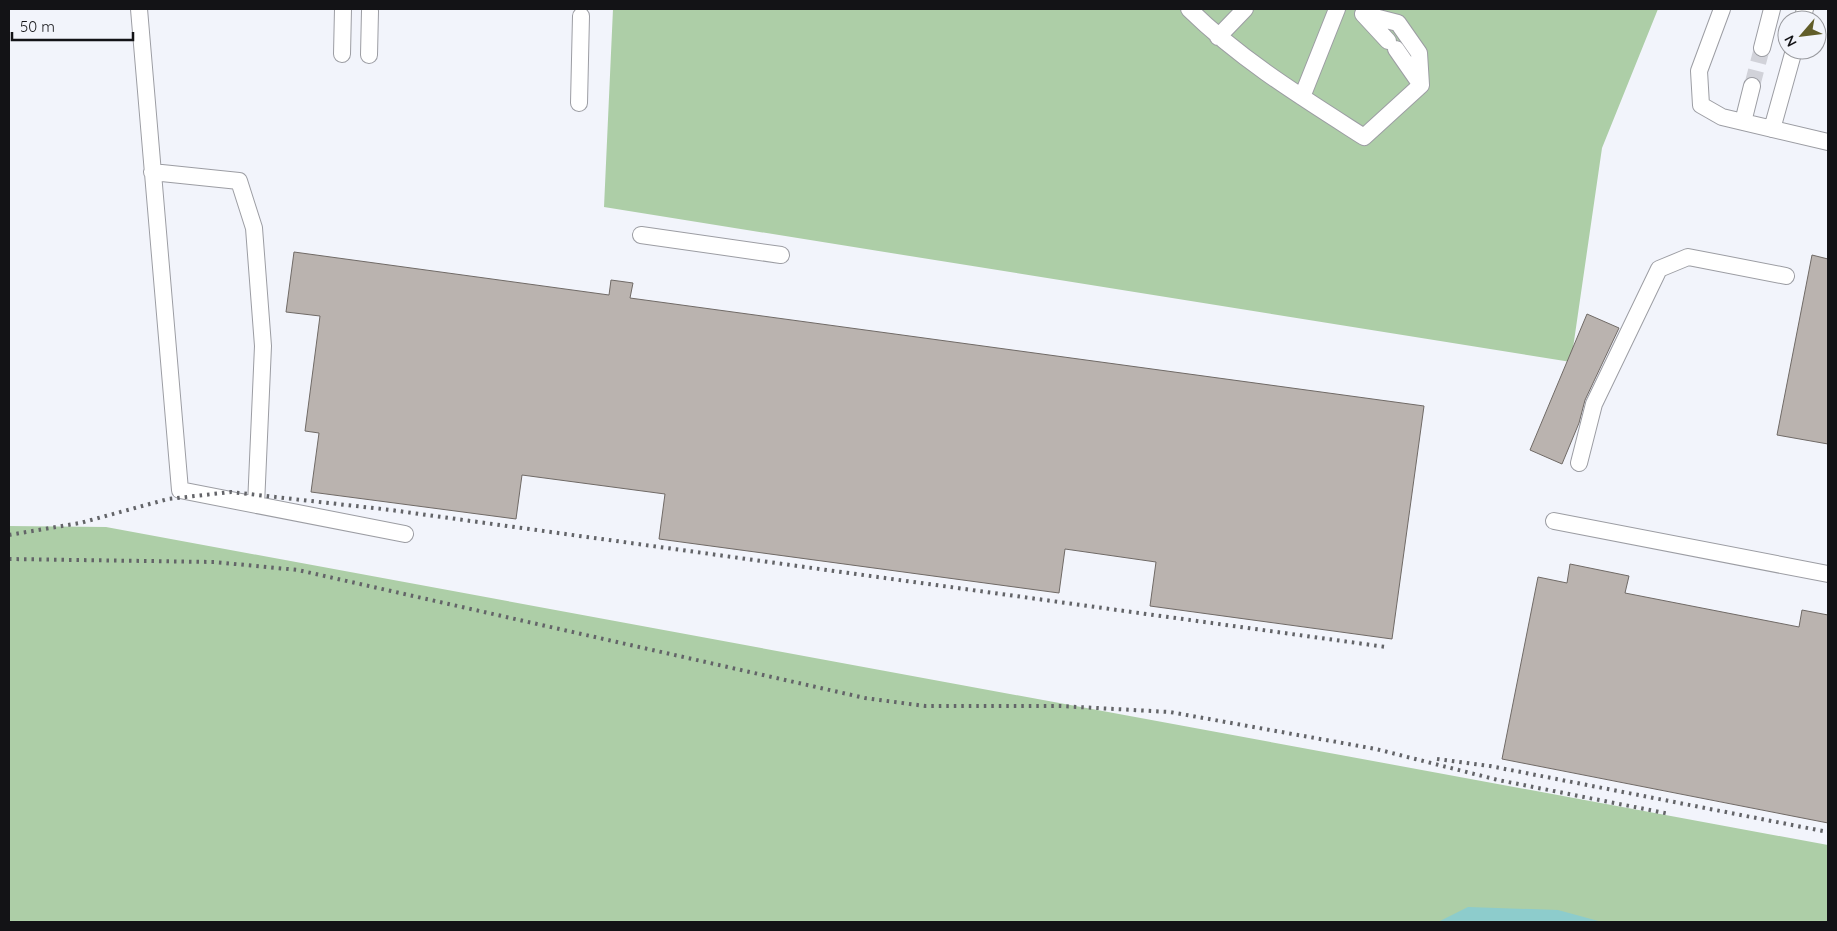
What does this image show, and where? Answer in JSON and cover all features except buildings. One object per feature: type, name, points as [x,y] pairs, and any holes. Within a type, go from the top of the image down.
[{"type":"lane","points":[[139,9],[180,490],[405,534]]},
{"type":"lane","points":[[342,54],[343,9]]},
{"type":"lane","points":[[1189,9],[1218,38],[1283,86],[1364,137],[1421,85]]},
{"type":"lane","points":[[1218,38],[1244,9]]},
{"type":"lane","points":[[1302,97],[1338,9]]},
{"type":"lane","points":[[1722,9],[1699,71],[1701,105],[1722,116],[1828,142]]},
{"type":"lane","points":[[1762,48],[1772,9]]},
{"type":"lane","points":[[369,55],[370,11]]},
{"type":"lane","points":[[1360,11],[1392,45],[1421,85]]},
{"type":"lane","points":[[1360,11],[1398,23],[1419,53],[1421,85]]},
{"type":"lane","points":[[579,104],[581,16]]},
{"type":"lane","points":[[1772,129],[1791,60]]},
{"type":"lane","points":[[1744,122],[1752,86]]},
{"type":"lane","points":[[152,172],[239,182],[254,228],[264,346],[256,505]]},
{"type":"lane","points":[[641,235],[781,255]]},
{"type":"lane","points":[[1579,462],[1594,404],[1659,269],[1688,256],[1786,276]]},
{"type":"lane","points":[[1554,521],[1828,574]]},
{"type":"green space","points":[[613,9],[1658,9],[1602,148],[1571,362],[604,207]]},
{"type":"green space","points":[[9,526],[106,527],[1828,845],[1828,922],[9,922]]},
{"type":"water","points":[[1468,907],[1558,910],[1602,922],[1438,922]]},
{"type":"tunnel","points":[[1752,86],[1762,48]]},
{"type":"railway","points":[[9,535],[80,523],[168,499],[231,492],[391,510],[1386,647]]},
{"type":"railway","points":[[9,559],[214,562],[298,570],[865,698],[925,706],[1060,706],[1170,712],[1376,749],[1498,780],[1670,814]]},
{"type":"railway","points":[[1437,759],[1490,766],[1828,832]]}]
